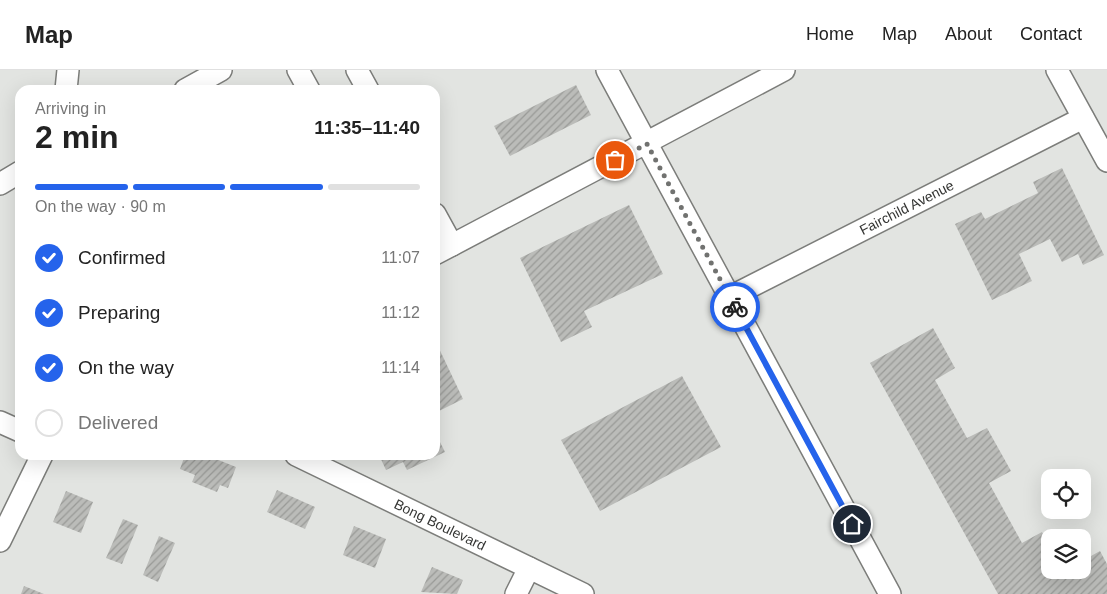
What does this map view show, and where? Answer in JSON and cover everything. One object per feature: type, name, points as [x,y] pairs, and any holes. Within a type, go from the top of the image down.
[{"type":"street","points":[[66,85],[68,70]]},
{"type":"street","points":[[194,85],[221,70]]},
{"type":"street","points":[[298,70],[306,85]]},
{"type":"street","points":[[357,70],[365,85]]},
{"type":"street","points":[[607,70],[890,594]]},
{"type":"street","points":[[440,234],[444,250],[784,70]]},
{"type":"street","points":[[1057,70],[1107,160]]},
{"type":"street","name":"Fairchild Avenue","points":[[730,297],[1084,118]]},
{"type":"street","points":[[0,184],[15,175]]},
{"type":"street","points":[[0,422],[15,428]]},
{"type":"street","points":[[0,541],[40,460]]},
{"type":"street","name":"Bong Boulevard","points":[[306,460],[583,594]]},
{"type":"street","points":[[516,594],[529,568]]},
{"type":"building","points":[[576,85],[591,115],[510,156],[494,126]]},
{"type":"building","points":[[1062,168],[1104,255],[1083,265],[1078,254],[1062,262],[1050,239],[1019,254],[1032,281],[992,300],[955,224],[981,212],[985,219],[1038,193],[1033,182]]},
{"type":"building","points":[[629,205],[663,274],[584,311],[592,327],[561,342],[520,258]]},
{"type":"building","points":[[933,328],[955,368],[935,380],[967,438],[987,428],[1011,471],[989,483],[1022,543],[1041,533],[1041,579],[1091,579],[1091,556],[1100,551],[1107,564],[1107,594],[998,594],[870,363]]},
{"type":"building","points":[[440,351],[463,399],[440,410]]},
{"type":"building","points":[[682,376],[721,447],[600,511],[561,440]]},
{"type":"building","points":[[440,442],[445,452],[440,454]]},
{"type":"building","points":[[183,460],[218,460],[236,467],[228,488],[220,485],[217,492],[192,482],[195,475],[180,469]]},
{"type":"building","points":[[381,460],[428,460],[407,470],[403,462],[386,470]]},
{"type":"building","points":[[277,490],[315,507],[305,529],[267,512]]},
{"type":"building","points":[[66,491],[93,502],[81,533],[53,522]]},
{"type":"building","points":[[123,519],[138,525],[122,564],[106,558]]},
{"type":"building","points":[[354,526],[386,539],[375,568],[343,555]]},
{"type":"building","points":[[159,536],[175,543],[158,582],[143,575]]},
{"type":"building","points":[[432,567],[463,580],[457,594],[421,592]]},
{"type":"building","points":[[24,586],[44,594],[21,594]]},
{"type":"way so far","points":[[615,160],[647,144],[735,307]]},
{"type":"route","points":[[735,307],[852,524]]}]
